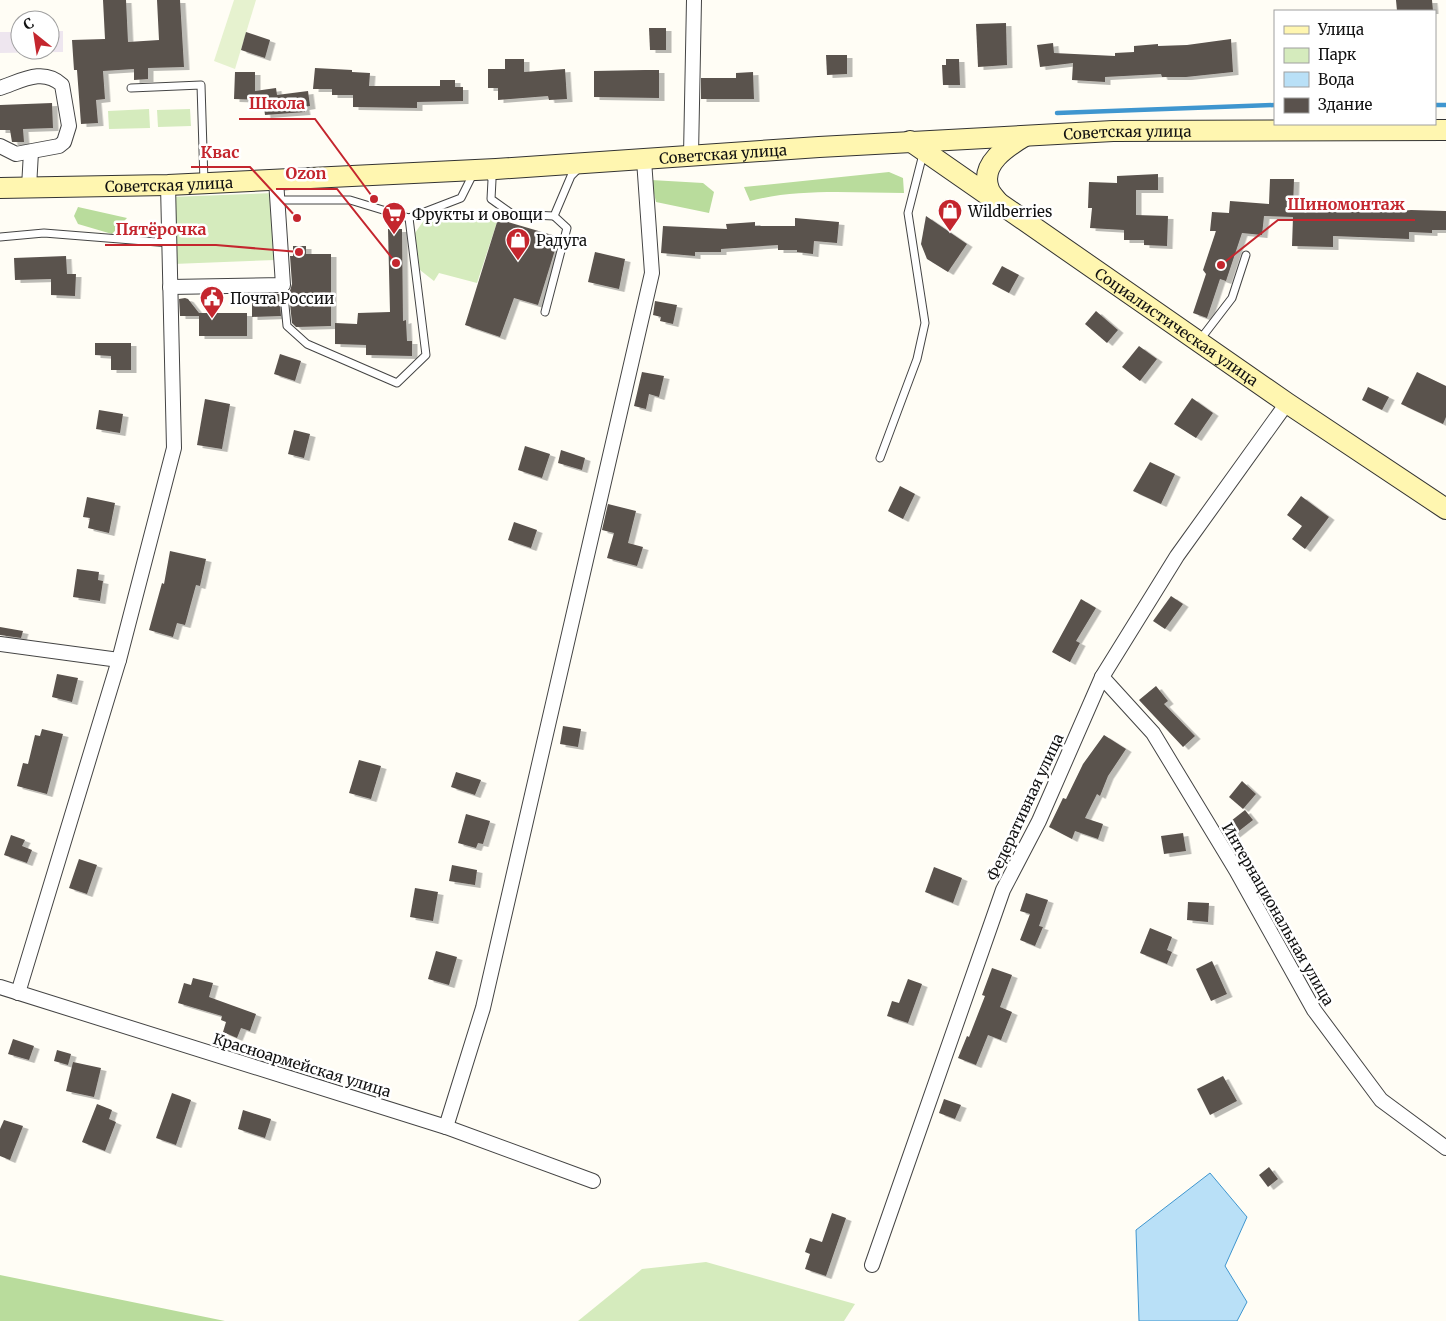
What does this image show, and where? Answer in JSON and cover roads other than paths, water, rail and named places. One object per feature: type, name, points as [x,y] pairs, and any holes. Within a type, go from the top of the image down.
[{"type":"street","points":[[691,155],[694,0]]},
{"type":"street","points":[[0,88],[43,75],[52,77],[62,85],[69,126],[65,140],[59,146],[16,154],[0,146]]},
{"type":"street","name":"Советская улица","points":[[0,188],[168,185],[481,170],[644,160],[691,155],[917,146],[1026,136],[1113,131],[1446,130]]},
{"type":"street","points":[[998,202],[988,188],[991,168],[1002,149],[1026,136]]},
{"type":"street","name":"Социалистическая улица","points":[[917,146],[1287,403],[1446,509]]},
{"type":"street","points":[[29,187],[31,152]]},
{"type":"street","points":[[446,1127],[483,1008],[652,273],[644,160]]},
{"type":"street","points":[[170,287],[283,285],[276,180]]},
{"type":"street","points":[[18,993],[119,660],[174,448],[168,185]]},
{"type":"street","name":"Федеративная улица","points":[[872,1265],[1003,890],[1039,821],[1102,677],[1177,556],[1287,403]]},
{"type":"street","points":[[0,644],[119,660]]},
{"type":"street","name":"Интернациональная улица","points":[[1102,677],[1153,733],[1236,870],[1314,1010],[1381,1100],[1446,1148]]},
{"type":"street","name":"Красноармейская улица","points":[[0,987],[446,1127],[593,1180]]},
{"type":"lane","points":[[131,88],[201,85],[204,183]]},
{"type":"lane","points":[[880,458],[917,359],[925,323],[908,213],[917,146]]},
{"type":"lane","points":[[554,216],[570,176],[584,164]]},
{"type":"lane","points":[[277,200],[350,200],[409,218],[461,198],[481,170],[492,180],[491,198],[512,214],[554,216],[566,228],[544,312]]},
{"type":"lane","points":[[283,285],[287,326],[300,338],[307,344],[397,383],[426,355],[409,218]]},
{"type":"lane","points":[[0,238],[44,233],[170,243]]},
{"type":"lane","points":[[1199,342],[1232,298],[1246,255]]},
{"type":"water","points":[[1210,1173],[1247,1217],[1225,1266],[1247,1302],[1237,1321],[1139,1321],[1136,1230]]},
{"type":"waterway","points":[[1057,113],[1274,105]]},
{"type":"waterway","points":[[1436,105],[1446,105]]},
{"type":"place","name":"Школа","points":[[374,199]]},
{"type":"place","name":"Квас","points":[[297,218]]},
{"type":"place","name":"Wildberries","points":[[950,232]]},
{"type":"place","name":"Фрукты и овощи","points":[[394,235]]},
{"type":"place","name":"Пятёрочка","points":[[299,252]]},
{"type":"place","name":"Радуга","points":[[518,261]]},
{"type":"place","name":"Ozon","points":[[396,263]]},
{"type":"place","name":"Шиномонтаж","points":[[1221,265]]},
{"type":"place","name":"Почта России","points":[[212,319]]}]
